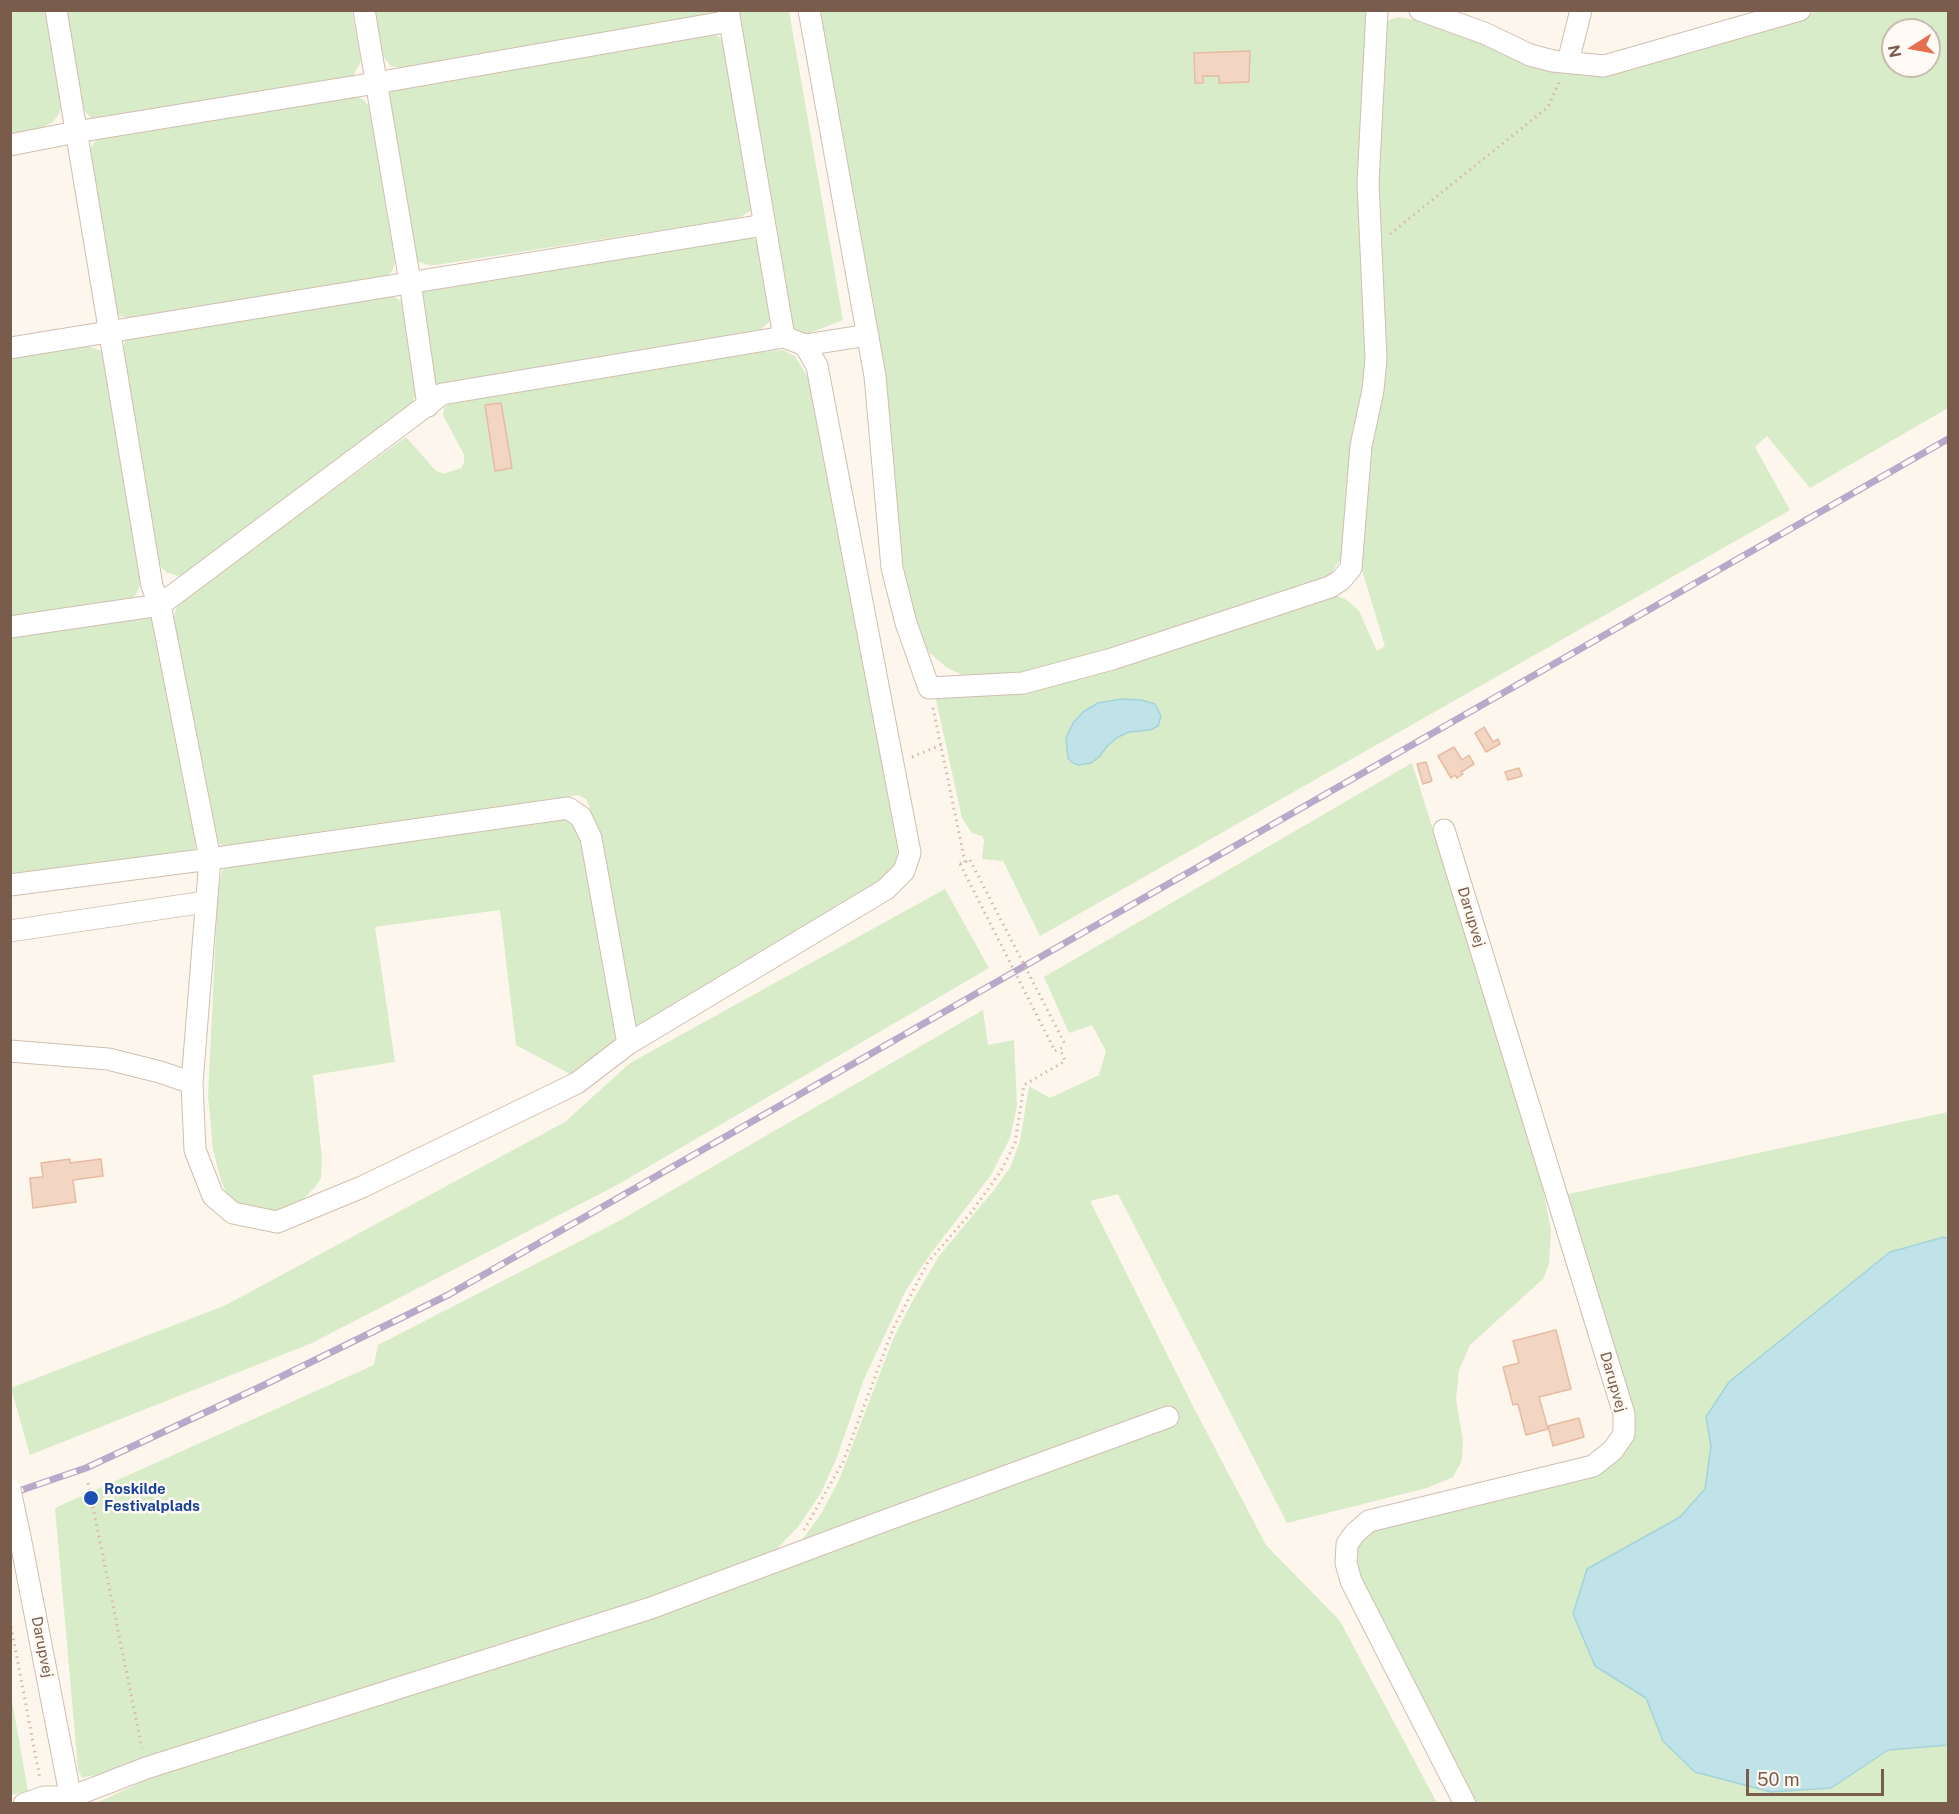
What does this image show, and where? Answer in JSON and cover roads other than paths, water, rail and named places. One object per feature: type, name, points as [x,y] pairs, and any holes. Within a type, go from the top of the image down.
[{"type":"street","points":[[56,10],[152,586],[160,605],[210,859],[192,1083],[195,1150],[213,1196],[233,1213],[277,1222],[362,1187],[577,1083],[628,1044],[886,890],[904,871],[910,853],[817,366],[805,345]]},
{"type":"street","points":[[364,10],[410,282],[428,406]]},
{"type":"street","points":[[808,10],[875,376],[892,568],[906,623],[929,688],[1023,683],[1112,659],[1330,588],[1351,568],[1361,446],[1374,390],[1377,359],[1368,183],[1377,10]]},
{"type":"street","points":[[1420,10],[1484,33],[1530,56],[1581,65],[1604,66],[1800,10]]},
{"type":"street","points":[[1568,62],[1581,10]]},
{"type":"street","points":[[10,145],[376,83],[729,16],[784,337]]},
{"type":"street","points":[[10,348],[764,225]]},
{"type":"street","points":[[10,627],[160,605],[442,394],[784,337],[805,345],[868,335]]},
{"type":"street","points":[[10,885],[568,808],[581,817],[591,837],[628,1044]]},
{"type":"street","name":"Darupvej","points":[[1444,830],[1623,1414],[1624,1434],[1613,1450],[1593,1466],[1369,1521],[1355,1533],[1347,1544],[1346,1563],[1351,1581],[1465,1803]]},
{"type":"street","points":[[10,931],[205,902]]},
{"type":"street","points":[[10,1051],[108,1059],[192,1083]]},
{"type":"street","points":[[34,1800],[71,1800],[146,1768],[651,1608],[873,1524],[1168,1417]]},
{"type":"street","name":"Darupvej","points":[[10,1490],[71,1800]]},
{"type":"water","points":[[1121,699],[1141,700],[1155,704],[1161,716],[1158,726],[1150,730],[1129,732],[1118,737],[1091,763],[1079,765],[1073,763],[1068,758],[1066,738],[1073,723],[1083,712],[1098,703]]},
{"type":"water","points":[[1944,1237],[1948,1239],[1948,1745],[1888,1750],[1831,1788],[1771,1792],[1695,1772],[1663,1741],[1646,1698],[1595,1666],[1573,1614],[1587,1569],[1680,1517],[1705,1489],[1711,1446],[1706,1417],[1729,1382],[1890,1252]]},
{"type":"railway","points":[[10,1494],[86,1468],[260,1387],[448,1295],[1948,439]]},
{"type":"place","name":"Roskilde Festivalplads","points":[[91,1498]]}]
